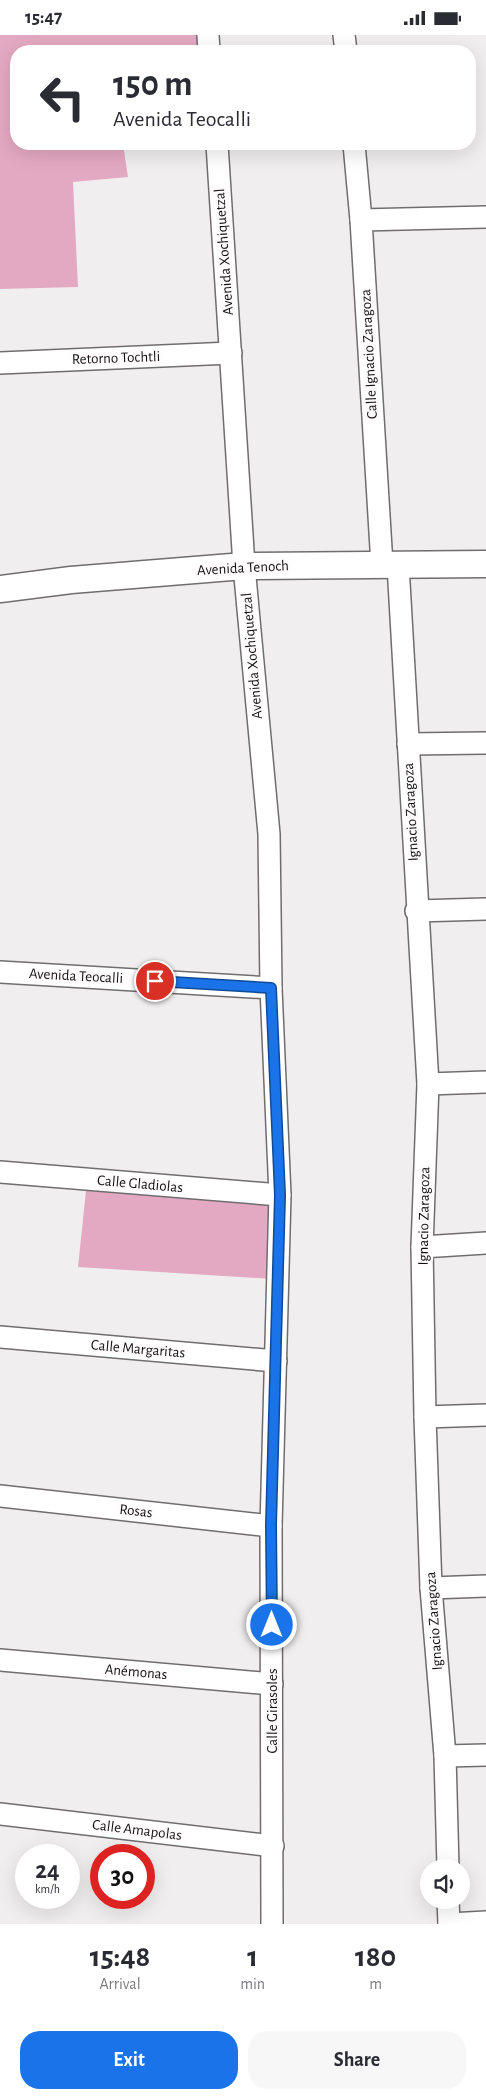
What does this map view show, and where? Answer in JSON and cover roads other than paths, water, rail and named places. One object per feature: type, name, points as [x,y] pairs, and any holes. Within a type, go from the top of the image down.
[{"type":"street","name":"Avenida Xochiquetzal","points":[[217,150],[244,567],[269,834],[271,988]]},
{"type":"street","name":"Calle Ignacio Zaragoza","points":[[355,150],[390,565]]},
{"type":"street","points":[[361,221],[486,217]]},
{"type":"street","name":"Retorno Tochtli","points":[[0,363],[231,353]]},
{"type":"street","name":"Ignacio Zaragoza","points":[[390,565],[408,744],[416,911],[428,1085],[422,1247],[425,1417],[431,1588],[445,1755],[448,1859]]},
{"type":"street","name":"Avenida Tenoch","points":[[0,589],[71,580],[244,567],[486,565]]},
{"type":"street","points":[[408,744],[486,743]]},
{"type":"street","points":[[416,911],[486,909]]},
{"type":"street","name":"Avenida Teocalli","points":[[0,972],[271,988]]},
{"type":"street","name":"Calle Girasoles","points":[[271,988],[280,1195],[271,1525],[272,1924]]},
{"type":"street","points":[[428,1085],[486,1082]]},
{"type":"street","name":"Calle Gladiolas","points":[[0,1172],[280,1195]]},
{"type":"street","points":[[422,1247],[486,1243]]},
{"type":"street","name":"Calle Margaritas","points":[[0,1337],[276,1361]]},
{"type":"street","points":[[425,1417],[486,1415]]},
{"type":"street","name":"Rosas","points":[[0,1496],[271,1525]]},
{"type":"street","points":[[431,1588],[486,1586]]},
{"type":"street","name":"Anémonas","points":[[0,1660],[272,1684]]},
{"type":"street","points":[[445,1755],[486,1755]]},
{"type":"street","name":"Calle Amapolas","points":[[0,1814],[273,1846]]},
{"type":"street","points":[[448,1909],[449,1924],[486,1922]]}]
